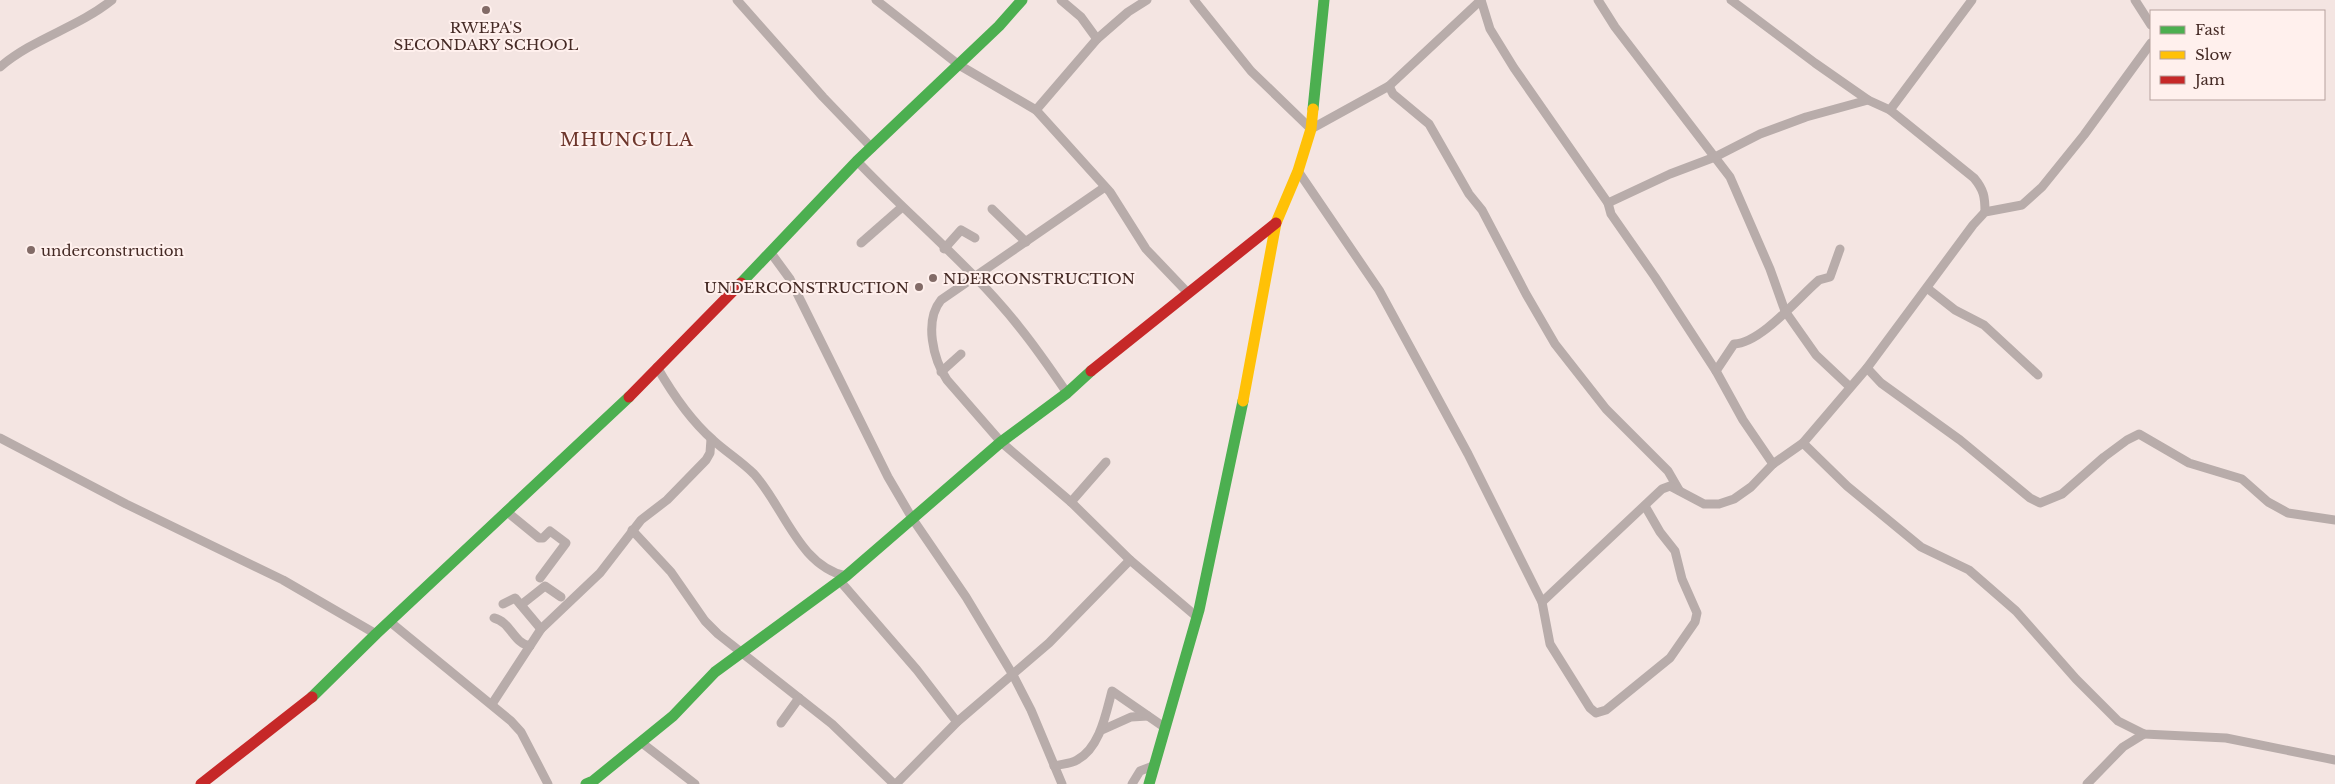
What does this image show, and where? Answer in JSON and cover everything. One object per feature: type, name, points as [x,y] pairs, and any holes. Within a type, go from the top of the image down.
[{"type":"street","points":[[0,67],[14,55],[37,41],[82,22],[112,0]]},
{"type":"street","points":[[737,0],[872,148]]},
{"type":"street","points":[[876,0],[959,65],[1036,110],[1105,186],[1146,248],[1188,293]]},
{"type":"street","points":[[201,784],[322,690],[389,621],[626,400],[771,253],[857,161],[999,26],[1022,0]]},
{"type":"street","points":[[1061,0],[1081,17],[1097,39]]},
{"type":"street","points":[[1036,110],[1097,39],[1128,12],[1148,0]]},
{"type":"street","points":[[1194,0],[1251,71],[1311,130]]},
{"type":"street","points":[[1149,784],[1197,617],[1251,362],[1276,223],[1298,171],[1311,130],[1324,0]]},
{"type":"street","points":[[1311,130],[1389,86],[1481,0],[1490,29],[1514,68],[1608,203],[1611,214],[1656,277],[1716,371],[1743,420],[1773,464]]},
{"type":"street","points":[[1598,0],[1615,27],[1730,177],[1770,269],[1785,311],[1816,355],[1850,387]]},
{"type":"street","points":[[1731,0],[1868,100],[1890,110],[1974,178],[1982,187],[1985,196],[1985,212]]},
{"type":"street","points":[[1890,110],[1926,59],[1972,0]]},
{"type":"street","points":[[2135,0],[2150,23]]},
{"type":"street","points":[[1542,602],[1644,506],[1666,488],[1670,486],[1704,504],[1719,504],[1734,498],[1751,487],[1773,464],[1803,442],[1867,368],[1957,245],[1985,212],[2022,205],[2042,187],[2084,135],[2150,44]]},
{"type":"street","points":[[1389,86],[1393,94],[1429,124],[1469,194],[1482,210],[1555,344],[1606,409],[1668,472],[1680,491]]},
{"type":"street","points":[[1608,203],[1670,174],[1715,157],[1760,134],[1806,117],[1868,100]]},
{"type":"street","points":[[857,161],[901,208],[973,276],[1020,327],[1067,393]]},
{"type":"street","points":[[1298,171],[1379,290],[1468,454],[1542,602],[1550,644],[1593,712],[1606,710],[1660,668],[1694,626],[1697,613],[1682,579],[1675,552],[1644,506]]},
{"type":"street","points":[[1105,186],[940,300],[933,314],[933,341],[941,372],[1001,442],[1071,502],[1130,560],[1197,617]]},
{"type":"street","points":[[861,243],[901,208]]},
{"type":"street","points":[[992,209],[1026,242]]},
{"type":"street","points":[[586,784],[594,781],[642,743],[700,690],[715,672],[843,578],[1001,442],[1067,393],[1100,362],[1276,223]]},
{"type":"street","points":[[944,248],[961,230],[975,238]]},
{"type":"street","points":[[1716,371],[1734,344],[1743,344],[1759,333],[1819,280],[1830,277],[1840,248]]},
{"type":"street","points":[[771,253],[790,279],[888,476],[912,518],[966,597],[1013,675],[1031,710],[1062,784]]},
{"type":"street","points":[[1927,288],[1955,310],[1984,325],[2038,375]]},
{"type":"street","points":[[941,372],[961,354]]},
{"type":"street","points":[[658,367],[675,397],[711,439],[736,458],[766,489],[794,534],[820,565],[843,578],[958,722]]},
{"type":"street","points":[[1867,368],[1881,383],[1960,440],[2030,498],[2040,503],[2062,494],[2104,457],[2127,440],[2140,434],[2189,464],[2242,479],[2268,502],[2288,513],[2335,520]]},
{"type":"street","points":[[0,438],[126,504],[283,580],[376,634]]},
{"type":"street","points":[[492,704],[541,629],[600,573],[632,530],[647,514],[667,500],[706,460],[710,453],[711,439]]},
{"type":"street","points":[[1803,442],[1847,486],[1922,547],[1948,559],[1977,576],[2016,611],[2076,679],[2118,721],[2144,734],[2226,738],[2335,760]]},
{"type":"street","points":[[1071,502],[1106,462]]},
{"type":"street","points":[[506,512],[539,538],[543,538],[550,531],[566,543],[540,578]]},
{"type":"street","points":[[632,530],[670,572],[705,621],[742,653],[832,724],[895,784],[958,722],[1049,643],[1130,560]]},
{"type":"street","points":[[521,605],[545,586],[561,597]]},
{"type":"street","points":[[503,604],[515,598],[541,629]]},
{"type":"street","points":[[494,618],[503,620],[520,641],[530,646]]},
{"type":"street","points":[[389,621],[441,666],[492,704],[521,732],[548,784]]},
{"type":"street","points":[[1054,766],[1078,760],[1102,730],[1112,691],[1164,727]]},
{"type":"street","points":[[781,722],[799,698]]},
{"type":"street","points":[[1102,730],[1131,717],[1148,716]]},
{"type":"street","points":[[2087,784],[2123,747],[2144,734]]},
{"type":"street","points":[[642,743],[695,784]]},
{"type":"street","points":[[1132,784],[1140,771],[1153,766]]},
{"type":"traffic: fast","points":[[741,283],[857,161],[999,26],[1022,0]]},
{"type":"traffic: fast","points":[[1313,109],[1324,0]]},
{"type":"traffic: fast","points":[[586,784],[593,781],[673,716],[715,672],[846,576],[1001,442],[1067,393],[1091,371]]},
{"type":"traffic: fast","points":[[312,697],[376,634],[629,397]]},
{"type":"traffic: fast","points":[[1149,784],[1199,610],[1243,401]]},
{"type":"traffic: slow","points":[[1243,401],[1276,223],[1298,171],[1311,129],[1313,109]]},
{"type":"traffic: jam","points":[[1091,371],[1276,223]]},
{"type":"traffic: jam","points":[[629,397],[741,283]]},
{"type":"traffic: jam","points":[[201,784],[312,697]]},
{"type":"place","name":"RWEPA'S SECONDARY SCHOOL","points":[[486,10]]},
{"type":"place","name":"underconstruction","points":[[31,250]]},
{"type":"place","name":"NDERCONSTRUCTION","points":[[933,278]]},
{"type":"place","name":"UNDERCONSTRUCTION","points":[[919,287]]},
{"type":"district","name":"MHUNGULA","points":[[627,140]]}]
